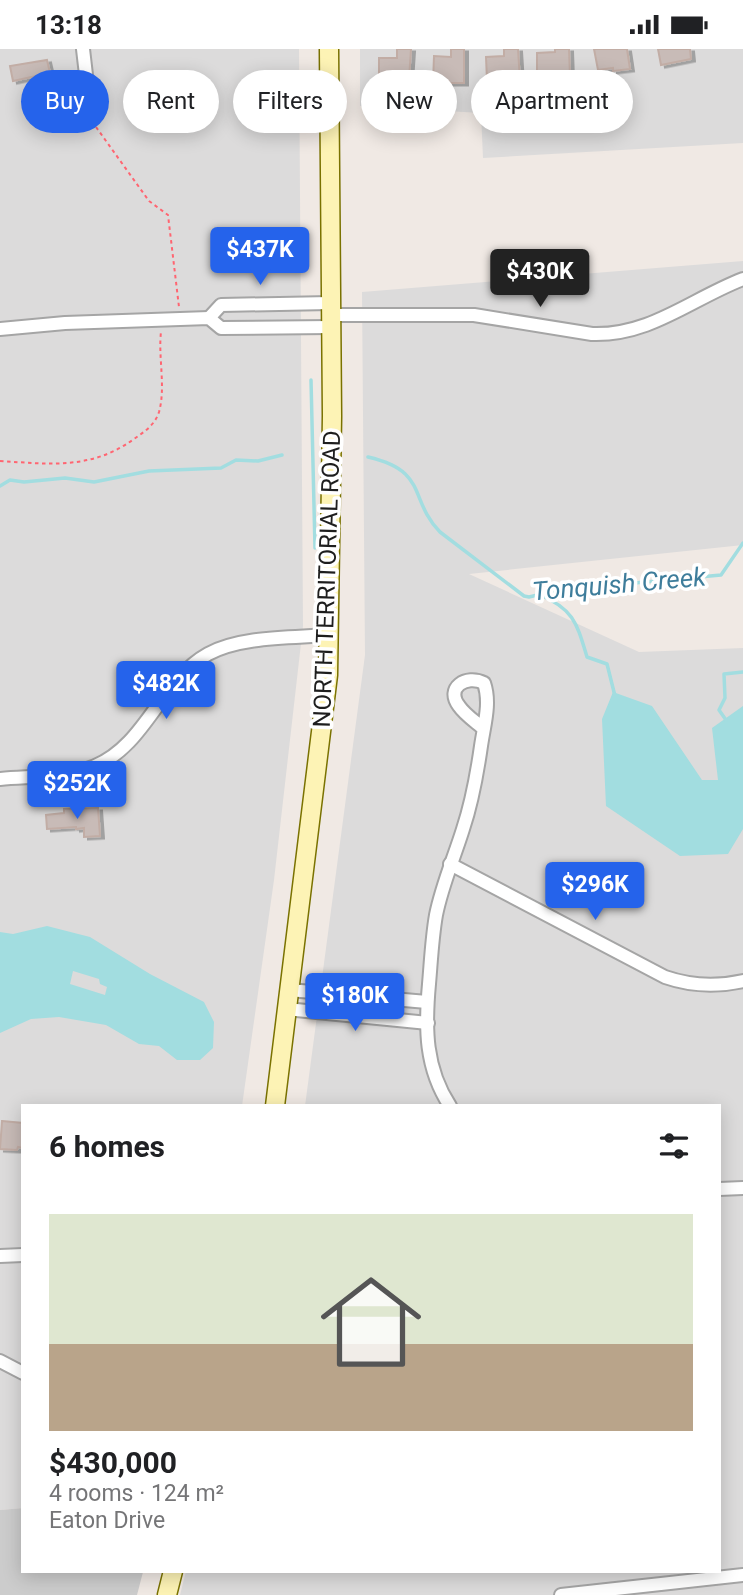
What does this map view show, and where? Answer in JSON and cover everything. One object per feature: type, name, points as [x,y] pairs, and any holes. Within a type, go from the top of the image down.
[{"type":"main road","name":"NORTH TERRITORIAL ROAD","points":[[275,1104],[328,675],[332,416],[329,49]]},
{"type":"main road","points":[[167,1595],[172,1573]]},
{"type":"street","points":[[83,49],[85,70]]},
{"type":"street","points":[[209,318],[221,305],[330,315],[474,315],[611,335],[646,327],[743,279]]},
{"type":"street","points":[[0,329],[65,323],[209,318],[221,328],[330,315]]},
{"type":"street","points":[[0,779],[71,772],[104,762],[129,740],[177,681],[201,659],[223,647],[329,635]]},
{"type":"street","points":[[449,1104],[436,1082],[431,1066],[426,1037],[427,1002],[436,915],[471,804],[484,729]]},
{"type":"street","points":[[450,865],[665,977],[696,985],[743,981]]},
{"type":"street","points":[[289,989],[427,1002]]},
{"type":"street","points":[[286,1009],[428,1023]]},
{"type":"street","points":[[721,1189],[743,1188]]},
{"type":"street","points":[[0,1256],[21,1255]]},
{"type":"street","points":[[0,1361],[21,1372]]},
{"type":"street","points":[[561,1595],[743,1575]]},
{"type":"shaded area","points":[[0,49],[299,49],[299,70],[233,70],[233,133],[300,133],[303,626],[274,880],[242,1104],[21,1104],[21,1508],[0,1510]]},
{"type":"shaded area","points":[[360,49],[743,49],[743,143],[483,158],[482,133],[633,133],[633,70],[471,70],[471,112],[457,112],[457,70],[361,70],[360,106]]},
{"type":"shaded area","points":[[743,261],[743,545],[469,574],[639,652],[743,648],[743,1595],[180,1595],[186,1573],[721,1573],[721,1104],[305,1104],[365,655],[362,292]]},
{"type":"shaded area","points":[[21,1508],[21,1573],[143,1573],[137,1595],[0,1595],[0,1510]]},
{"type":"water","points":[[613,692],[652,706],[702,780],[718,780],[712,728],[743,706],[743,829],[728,854],[680,856],[606,806],[602,719]]},
{"type":"water","points":[[47,926],[90,937],[150,974],[204,1002],[214,1022],[213,1048],[200,1060],[177,1060],[159,1046],[139,1044],[106,1025],[59,1017],[31,1019],[0,1033],[0,932],[13,934]],"holes":[[[73,971],[99,979],[100,984],[107,987],[105,995],[70,984]]]},
{"type":"building","points":[[397,49],[411,49],[410,70],[379,70],[379,58],[397,58]]},
{"type":"building","points":[[451,49],[464,49],[464,83],[457,83],[457,70],[433,70],[434,56],[451,57]]},
{"type":"building","points":[[504,49],[518,49],[519,70],[487,70],[486,57],[504,56]]},
{"type":"building","points":[[555,49],[569,49],[570,70],[537,70],[537,53],[555,52]]},
{"type":"building","points":[[594,49],[627,49],[630,69],[598,70]]},
{"type":"building","points":[[658,49],[690,49],[691,59],[661,65]]},
{"type":"building","points":[[47,60],[49,70],[21,70],[21,79],[13,81],[10,66]]},
{"type":"building","points":[[98,808],[100,836],[84,837],[84,828],[47,829],[46,815],[64,813],[64,809]]},
{"type":"building","points":[[2,1121],[21,1123],[21,1148],[17,1150],[0,1149]]},
{"type":"waterway","points":[[311,380],[315,548]]},
{"type":"waterway","name":"Tonquish Creek","points":[[0,486],[10,480],[24,482],[65,478],[94,482],[149,471],[221,468],[236,460],[258,461],[282,455]]},
{"type":"waterway","name":"Tonquish Creek","points":[[368,457],[387,463],[409,478],[430,520],[440,532],[524,596],[559,590],[721,575],[743,543]]},
{"type":"waterway","points":[[540,595],[567,612],[577,627],[587,657],[607,664],[615,696]]},
{"type":"waterway","points":[[726,720],[719,710],[725,698],[724,674],[743,672]]}]
